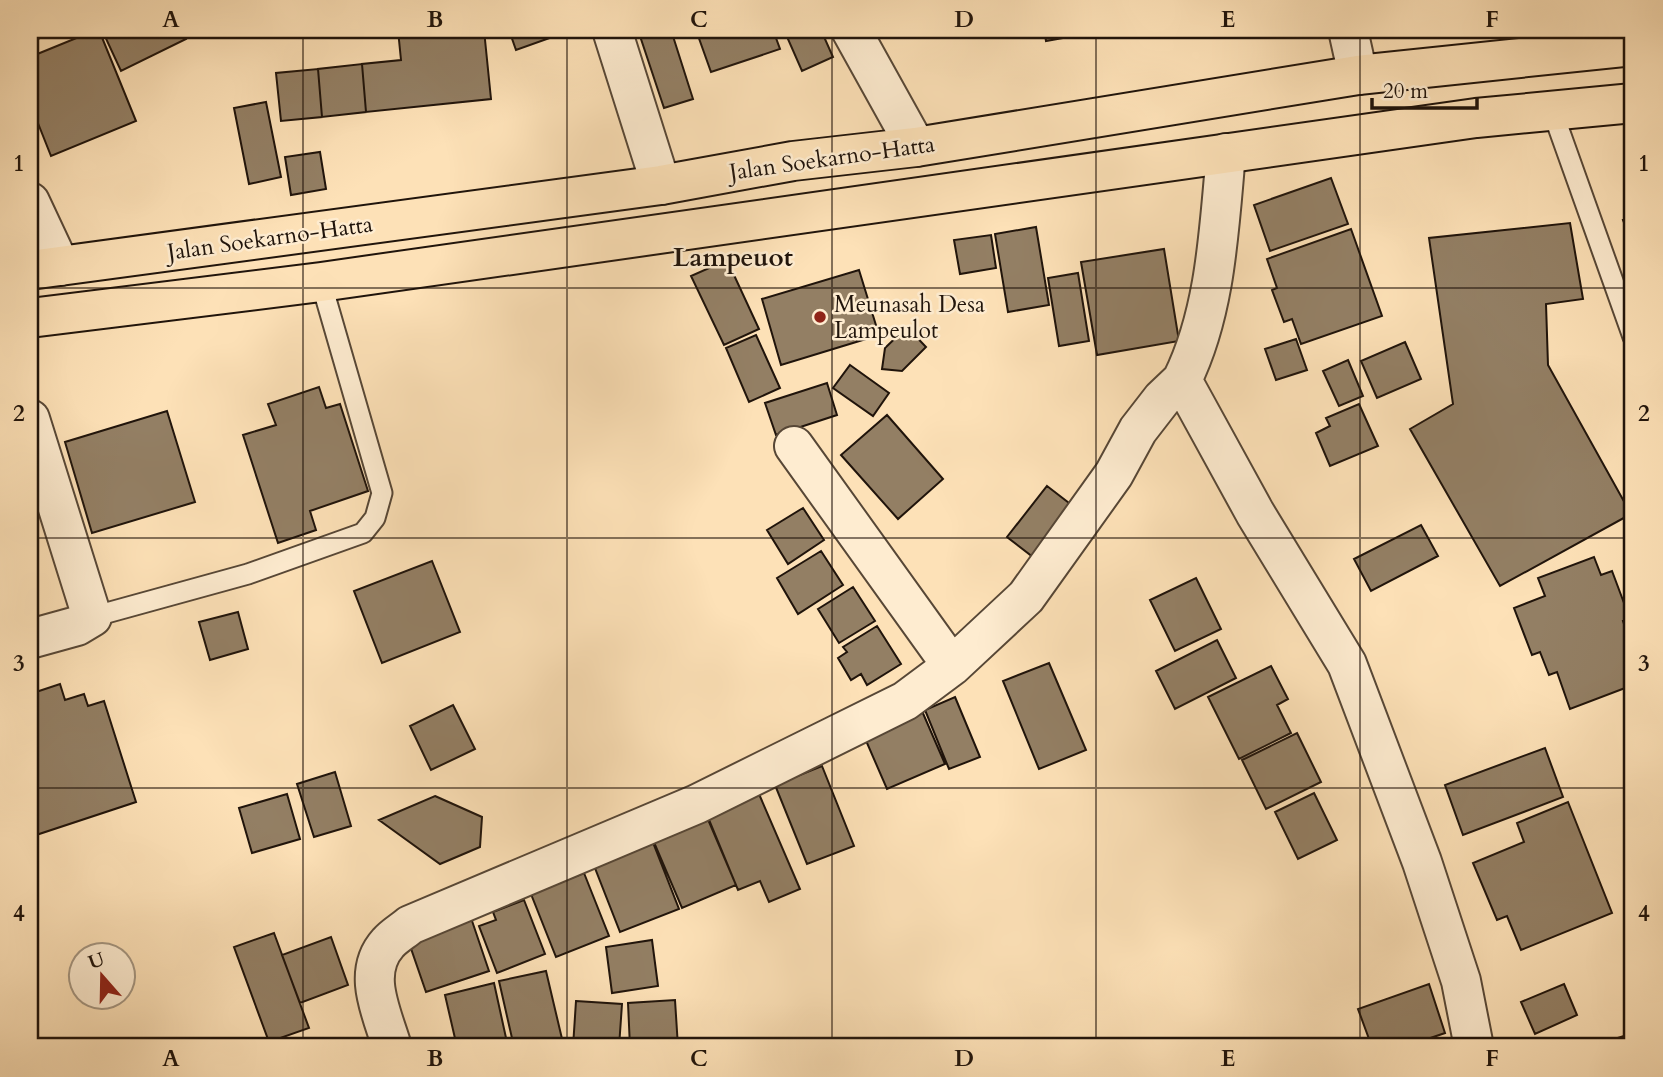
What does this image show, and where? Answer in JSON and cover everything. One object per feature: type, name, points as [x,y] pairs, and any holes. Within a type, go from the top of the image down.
[{"type":"highway","name":"Jalan Soekarno-Hatta","points":[[45,268],[661,184],[793,161],[916,147],[1358,75],[1633,46]]},
{"type":"highway","points":[[30,318],[321,282],[1476,118],[1633,103]]},
{"type":"street","points":[[612,30],[661,184]]},
{"type":"street","points":[[851,30],[916,147]]},
{"type":"street","points":[[1348,30],[1358,75]]},
{"type":"street","points":[[393,1047],[373,981],[376,964],[388,943],[410,925],[697,804],[905,701],[952,666],[1026,597],[1115,474],[1138,430],[1162,399],[1182,380],[1196,352],[1217,254],[1226,153]]},
{"type":"street","points":[[30,202],[45,268]]},
{"type":"street","points":[[1182,380],[1255,513],[1346,664],[1422,862],[1461,981],[1474,1047]]},
{"type":"street","points":[[30,419],[92,617],[77,626],[30,639]]},
{"type":"street","points":[[794,446],[952,666]]},
{"type":"lane","points":[[1552,110],[1633,337]]},
{"type":"lane","points":[[92,617],[248,574],[363,533],[375,518],[382,492],[321,282]]},
{"type":"building","points":[[99,30],[136,121],[51,156],[30,103],[30,57]]},
{"type":"building","points":[[102,30],[182,30],[186,39],[121,71]]},
{"type":"building","points":[[398,30],[484,30],[491,99],[366,112],[362,64],[401,60]]},
{"type":"building","points":[[509,30],[572,30],[516,50]]},
{"type":"building","points":[[638,30],[671,30],[693,99],[664,108]]},
{"type":"building","points":[[696,30],[773,30],[780,49],[711,72]]},
{"type":"building","points":[[784,30],[821,30],[833,57],[802,71]]},
{"type":"building","points":[[1044,30],[1091,30],[1091,33],[1046,41]]},
{"type":"building","points":[[362,64],[366,112],[322,117],[318,69]]},
{"type":"building","points":[[318,69],[322,117],[281,121],[276,73]]},
{"type":"building","points":[[266,102],[281,177],[249,184],[234,108]]},
{"type":"building","points":[[320,152],[326,189],[291,195],[285,157]]},
{"type":"building","points":[[1331,178],[1348,224],[1270,251],[1254,205]]},
{"type":"building","points":[[1633,218],[1633,247],[1623,220]]},
{"type":"building","points":[[1570,223],[1583,299],[1546,304],[1548,365],[1631,514],[1500,586],[1410,429],[1453,404],[1429,238]]},
{"type":"building","points":[[1036,227],[1049,305],[1008,312],[995,234]]},
{"type":"building","points":[[1351,229],[1382,316],[1301,344],[1292,319],[1284,322],[1272,290],[1277,288],[1267,259]]},
{"type":"building","points":[[991,235],[996,268],[960,274],[954,240]]},
{"type":"building","points":[[1164,249],[1179,341],[1097,355],[1081,262]]},
{"type":"building","points":[[727,260],[759,329],[724,345],[691,276]]},
{"type":"building","name":"Meunasah Desa Lampeulot","points":[[859,270],[879,335],[781,365],[762,299]]},
{"type":"building","points":[[1078,273],[1089,341],[1059,346],[1048,278]]},
{"type":"building","points":[[907,327],[926,347],[902,371],[882,369],[885,348]]},
{"type":"building","points":[[756,335],[780,388],[749,402],[726,348]]},
{"type":"building","points":[[1296,339],[1307,370],[1276,380],[1265,349]]},
{"type":"building","points":[[1405,342],[1421,379],[1377,398],[1361,361]]},
{"type":"building","points":[[1348,360],[1363,396],[1339,406],[1323,371]]},
{"type":"building","points":[[850,365],[889,393],[873,416],[833,388]]},
{"type":"building","points":[[827,383],[837,415],[776,435],[765,403]]},
{"type":"building","points":[[319,387],[326,408],[340,404],[368,491],[310,511],[316,530],[278,543],[243,435],[276,425],[268,404]]},
{"type":"building","points":[[1359,404],[1378,446],[1330,466],[1316,433],[1330,426],[1326,418]]},
{"type":"building","points":[[167,411],[195,502],[92,533],[65,442]]},
{"type":"building","points":[[887,415],[943,479],[898,519],[841,455]]},
{"type":"building","points":[[1047,486],[1082,513],[1042,564],[1007,537]]},
{"type":"building","points":[[803,508],[824,540],[788,564],[767,530]]},
{"type":"building","points":[[1421,525],[1438,556],[1371,591],[1354,559]]},
{"type":"building","points":[[821,551],[843,585],[798,614],[777,578]]},
{"type":"building","points":[[1594,557],[1601,575],[1612,571],[1630,619],[1623,621],[1627,633],[1633,631],[1633,685],[1570,709],[1557,672],[1549,675],[1540,652],[1532,655],[1514,608],[1545,596],[1538,578]]},
{"type":"building","points":[[432,561],[460,632],[382,663],[354,591]]},
{"type":"building","points":[[1196,578],[1221,629],[1175,651],[1150,600]]},
{"type":"building","points":[[853,587],[875,621],[839,643],[818,609]]},
{"type":"building","points":[[238,612],[248,649],[210,660],[199,622]]},
{"type":"building","points":[[877,626],[901,664],[867,685],[861,674],[851,680],[838,658],[847,652],[843,647]]},
{"type":"building","points":[[1217,640],[1236,678],[1175,709],[1156,671]]},
{"type":"building","points":[[1049,663],[1086,750],[1039,769],[1003,681]]},
{"type":"building","points":[[1271,666],[1288,699],[1277,705],[1291,733],[1239,759],[1208,697]]},
{"type":"building","points":[[60,684],[65,700],[84,694],[88,706],[104,701],[136,802],[30,837],[30,711],[33,710],[30,694]]},
{"type":"building","points":[[955,697],[980,757],[949,769],[925,710]]},
{"type":"building","points":[[453,705],[475,749],[431,770],[410,726]]},
{"type":"building","points":[[922,711],[945,764],[887,789],[864,736]]},
{"type":"building","points":[[1297,733],[1321,782],[1266,809],[1242,760]]},
{"type":"building","points":[[1545,748],[1563,797],[1463,835],[1445,785]]},
{"type":"building","points":[[822,766],[854,846],[807,864],[775,785]]},
{"type":"building","points":[[335,772],[351,826],[314,837],[297,784]]},
{"type":"building","points":[[1314,793],[1337,840],[1298,859],[1275,812]]},
{"type":"building","points":[[287,794],[300,839],[252,853],[239,808]]},
{"type":"building","points":[[759,794],[800,889],[769,902],[760,881],[738,890],[707,815]]},
{"type":"building","points":[[435,796],[482,817],[480,847],[440,864],[379,820]]},
{"type":"building","points":[[1568,802],[1612,913],[1521,950],[1507,916],[1497,920],[1473,863],[1524,842],[1517,823]]},
{"type":"building","points":[[707,817],[736,885],[682,908],[653,840]]},
{"type":"building","points":[[652,840],[679,909],[620,932],[593,863]]},
{"type":"building","points":[[584,873],[609,936],[556,957],[531,894]]},
{"type":"building","points":[[524,900],[545,954],[497,973],[479,926],[496,920],[493,912]]},
{"type":"building","points":[[469,912],[489,971],[426,992],[406,934]]},
{"type":"building","points":[[274,933],[309,1028],[269,1042],[234,947]]},
{"type":"building","points":[[331,937],[348,985],[300,1003],[282,955]]},
{"type":"building","points":[[652,940],[658,986],[612,993],[606,947]]},
{"type":"building","points":[[546,971],[563,1043],[543,1047],[514,1047],[499,981]]},
{"type":"building","points":[[494,983],[508,1047],[457,1047],[445,995]]},
{"type":"building","points":[[1429,984],[1445,1033],[1404,1047],[1372,1047],[1358,1009]]},
{"type":"building","points":[[1564,984],[1577,1015],[1535,1034],[1521,1002]]},
{"type":"building","points":[[675,1000],[678,1047],[630,1047],[628,1003]]},
{"type":"building","points":[[576,1001],[622,1004],[619,1047],[573,1047]]},
{"type":"building","points":[[1633,1033],[1633,1047],[1606,1047],[1605,1042]]},
{"type":"place","name":"Meunasah Desa Lampeulot","points":[[820,317]]},
{"type":"district","name":"Lampeuot","points":[[733,257]]}]
